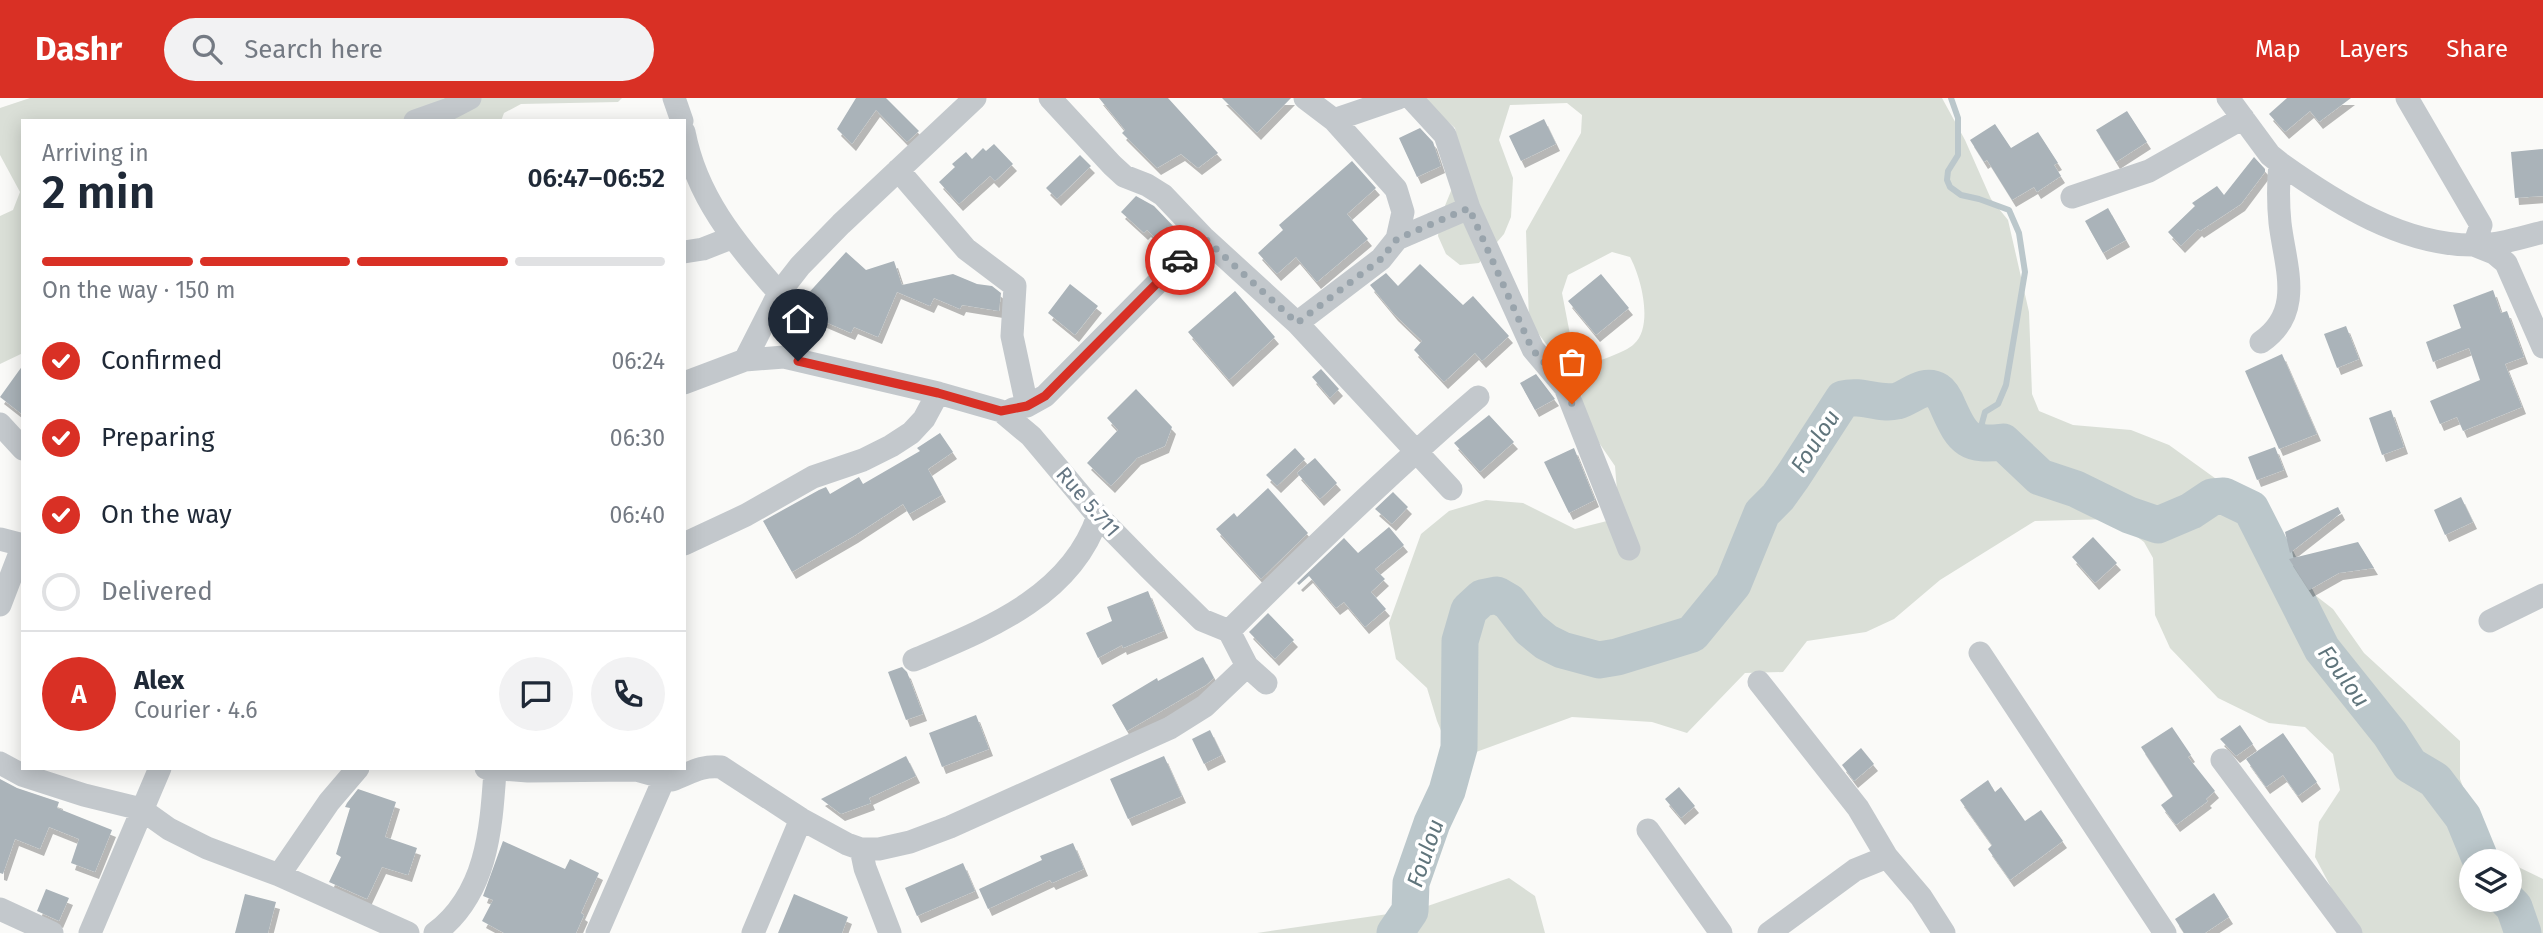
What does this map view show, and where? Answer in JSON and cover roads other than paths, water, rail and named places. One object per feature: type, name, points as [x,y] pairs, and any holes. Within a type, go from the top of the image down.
[{"type":"street","points":[[421,119],[470,98]]},
{"type":"street","points":[[674,98],[681,119]]},
{"type":"street","points":[[745,360],[779,293],[800,266],[975,98]]},
{"type":"street","points":[[1049,98],[1124,176],[1163,195],[1203,237],[1297,323],[1451,489]]},
{"type":"street","points":[[1297,323],[1381,259],[1397,239],[1403,212],[1396,188],[1334,120],[1305,98]]},
{"type":"street","points":[[1334,120],[1398,98]]},
{"type":"street","points":[[1411,98],[1445,135],[1469,208],[1532,349],[1566,387],[1629,549]]},
{"type":"street","points":[[2228,98],[2270,155],[2377,222],[2407,234],[2439,242],[2474,245],[2500,243],[2543,232]]},
{"type":"street","points":[[2407,98],[2482,225],[2474,245]]},
{"type":"street","points":[[2072,197],[2149,171],[2243,118]]},
{"type":"street","points":[[686,142],[705,193],[731,238],[779,293]]},
{"type":"street","points":[[2261,342],[2282,323],[2290,284],[2279,205],[2280,163]]},
{"type":"street","points":[[898,170],[966,249],[1015,286],[1012,336],[1027,406]]},
{"type":"street","points":[[1397,239],[1469,208]]},
{"type":"street","points":[[1001,411],[1027,406],[1045,396],[1203,237]]},
{"type":"street","points":[[686,252],[731,238]]},
{"type":"street","points":[[2474,245],[2494,253],[2506,263],[2543,346]]},
{"type":"street","name":"Rue 5.711","points":[[686,382],[745,360],[785,357],[938,393],[1001,411],[1031,436],[1098,516],[1202,620],[1229,631]]},
{"type":"street","points":[[686,543],[757,509],[813,477],[863,460],[891,446],[911,433],[924,419],[938,393]]},
{"type":"street","points":[[1266,683],[1247,666],[1229,631],[1310,550],[1478,397]]},
{"type":"street","points":[[0,425],[21,447]]},
{"type":"street","points":[[914,660],[989,626],[1048,590],[1066,573],[1081,553],[1092,536],[1098,516]]},
{"type":"street","points":[[0,539],[21,544]]},
{"type":"street","points":[[0,605],[21,550]]},
{"type":"street","points":[[2490,621],[2543,594]]},
{"type":"street","points":[[1980,653],[2165,933]]},
{"type":"street","points":[[636,770],[672,780],[706,766],[721,767],[801,819],[861,849],[879,849],[910,842],[950,827],[1170,728],[1205,706],[1247,666]]},
{"type":"street","points":[[1759,682],[1858,808],[1887,857],[1921,897],[1944,933]]},
{"type":"street","points":[[2222,760],[2351,933]]},
{"type":"street","points":[[0,763],[22,775],[84,795],[141,809],[169,829],[206,848],[279,875],[408,933]]},
{"type":"street","points":[[90,933],[159,770]]},
{"type":"street","points":[[279,875],[329,802],[356,770]]},
{"type":"street","points":[[435,933],[449,923],[464,906],[477,878],[491,828],[491,770]]},
{"type":"street","points":[[597,933],[664,779]]},
{"type":"street","points":[[753,933],[801,819]]},
{"type":"street","points":[[1648,830],[1721,933]]},
{"type":"street","points":[[861,849],[865,868],[890,933]]},
{"type":"street","points":[[1769,933],[1855,870],[1887,857]]},
{"type":"street","points":[[0,909],[52,933]]},
{"type":"waterway","points":[[1951,98],[1958,118],[1958,155],[1948,171],[1947,180],[1950,187],[1961,195],[2009,210],[2019,233],[2025,272],[2006,385],[1998,404],[1985,412],[1982,423],[1986,444]]},
{"type":"waterway","name":"Foulou","points":[[1395,933],[1410,911],[1411,883],[1432,823],[1447,791],[1459,748],[1460,641],[1469,610],[1482,598],[1497,595],[1509,602],[1530,629],[1546,642],[1562,650],[1599,660],[1692,634],[1733,584],[1762,513],[1793,476],[1843,399],[1897,401],[1927,388],[1942,394],[1959,428],[1968,439],[1982,443],[2003,442],[2040,477],[2076,489],[2129,515],[2158,525],[2191,511],[2212,497],[2224,496],[2251,509],[2322,649],[2390,734],[2410,765],[2435,780],[2463,817],[2476,849]]},
{"type":"waterway","name":"Foulou","points":[[2516,912],[2523,933]]}]
